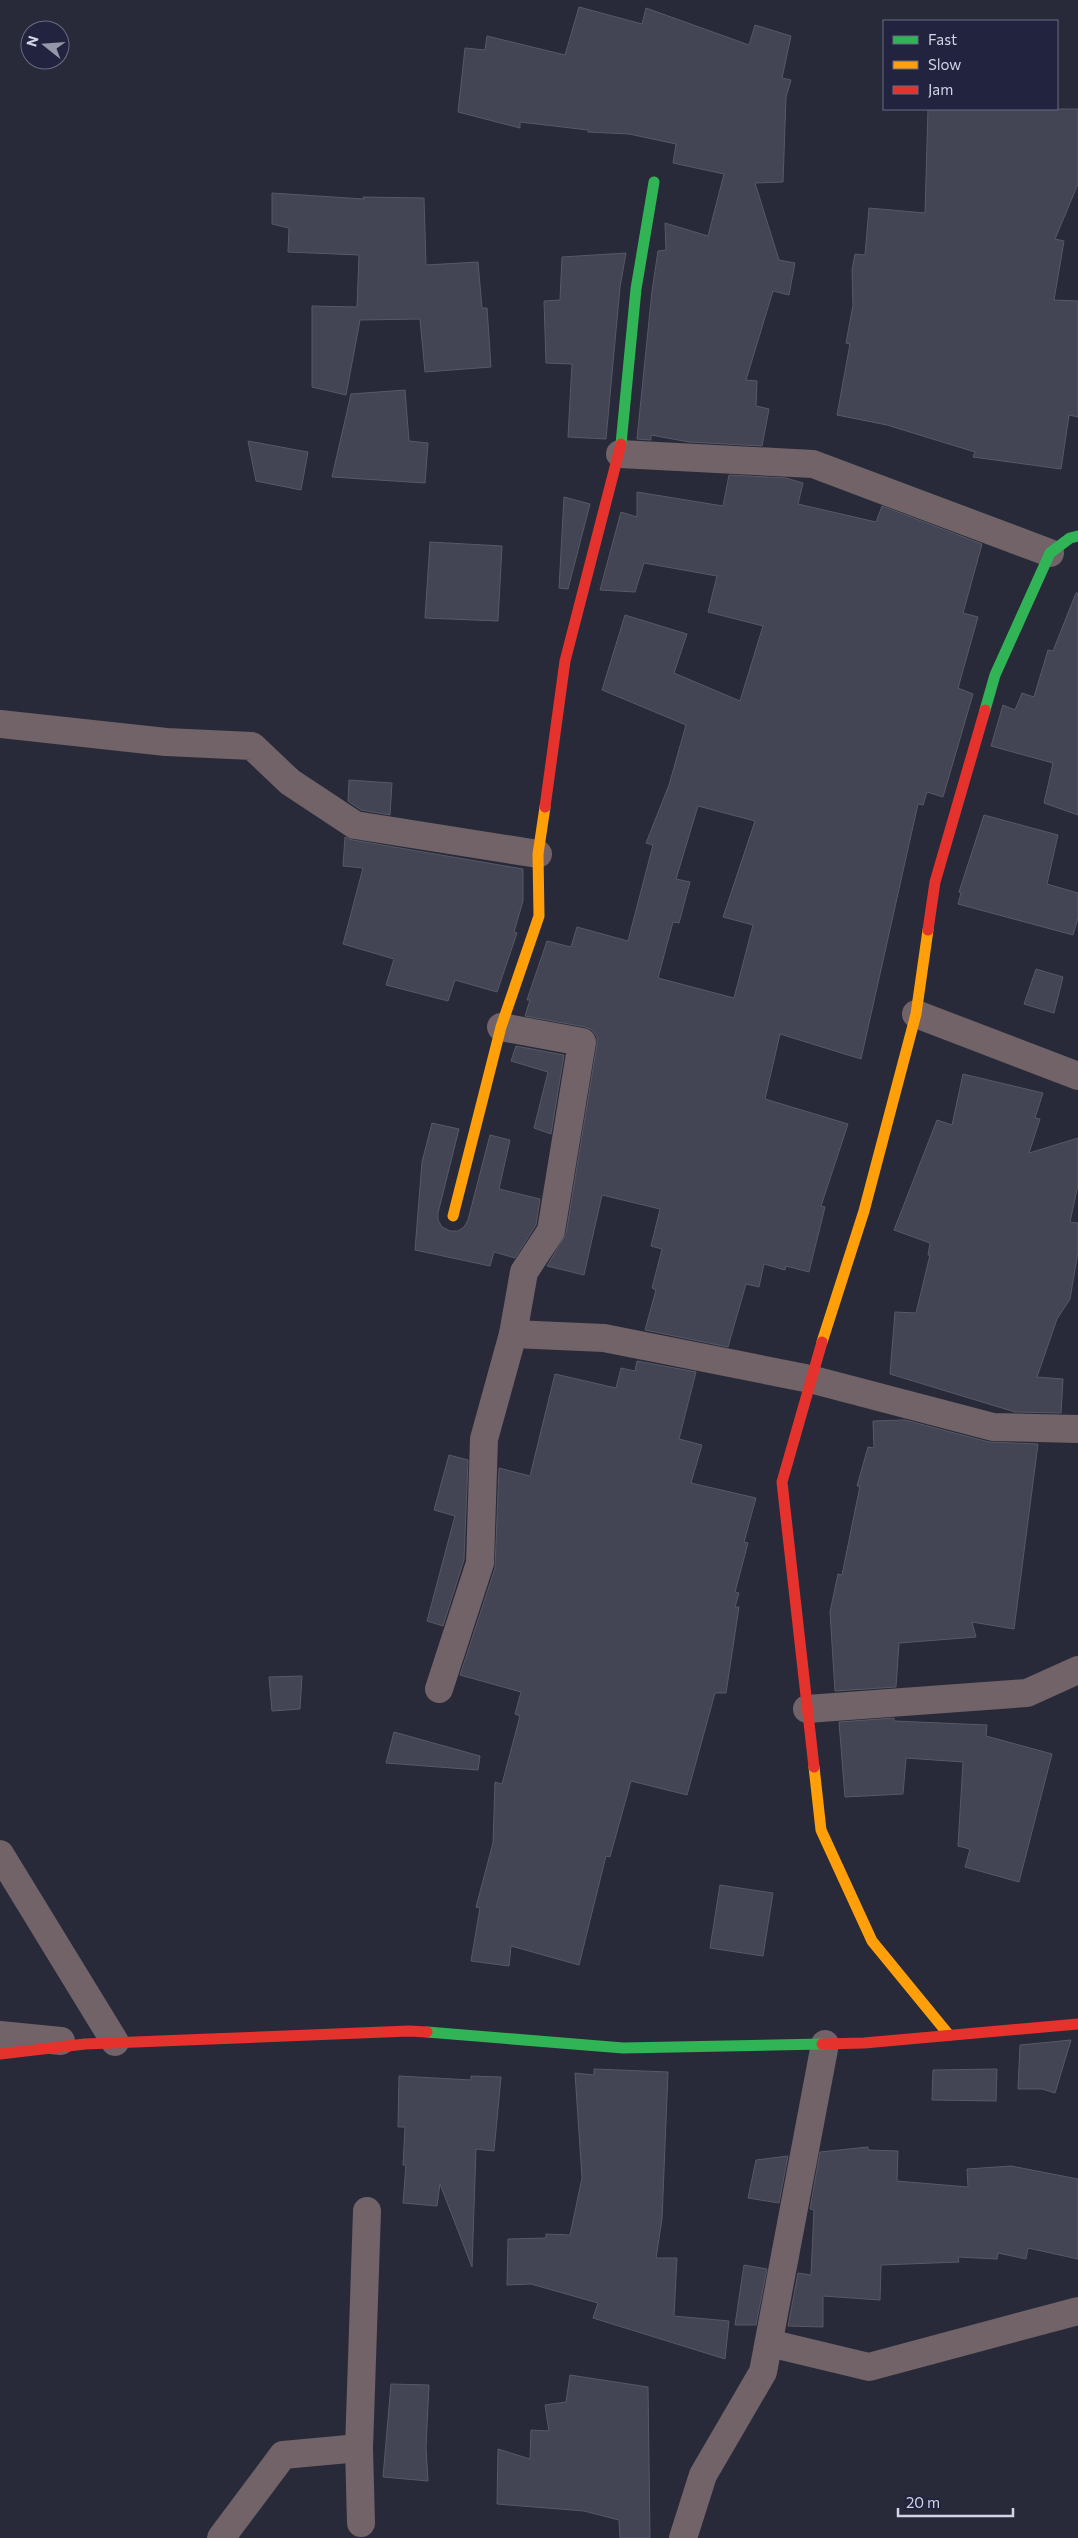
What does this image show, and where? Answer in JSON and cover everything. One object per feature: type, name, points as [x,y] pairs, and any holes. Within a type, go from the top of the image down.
[{"type":"street","points":[[453,1216],[501,1027],[539,916],[538,854],[565,661],[620,454],[636,289],[654,182]]},
{"type":"street","points":[[620,454],[813,464],[1050,553]]},
{"type":"street","points":[[949,2035],[872,1941],[821,1830],[782,1482],[810,1379],[864,1211],[916,1014],[935,882],[995,675],[1050,553],[1070,538],[1078,536]]},
{"type":"street","points":[[0,724],[166,742],[252,746],[290,782],[355,825],[538,854]]},
{"type":"street","points":[[916,1014],[1078,1076]]},
{"type":"street","points":[[439,1689],[480,1562],[484,1439],[513,1334],[524,1272],[551,1231],[582,1042],[501,1027]]},
{"type":"street","points":[[513,1334],[604,1338],[810,1379],[992,1427],[1078,1429]]},
{"type":"street","points":[[807,1709],[1027,1693],[1078,1670]]},
{"type":"street","points":[[0,1854],[115,2042]]},
{"type":"street","points":[[0,2054],[115,2042],[409,2031],[623,2048],[864,2043],[1078,2024]]},
{"type":"street","points":[[0,2035],[85,2044]]},
{"type":"street","points":[[683,2538],[703,2475],[763,2372],[825,2044]]},
{"type":"street","points":[[361,2523],[359,2448],[367,2211]]},
{"type":"street","points":[[769,2343],[869,2367],[1078,2311]]},
{"type":"street","points":[[221,2538],[283,2455],[359,2448]]},
{"type":"building","points":[[579,7],[642,24],[646,8],[749,45],[755,25],[791,36],[782,78],[791,80],[786,97],[783,182],[755,183],[779,260],[795,263],[789,295],[773,291],[746,380],[757,381],[756,406],[769,409],[762,446],[689,442],[651,435],[651,440],[637,439],[652,291],[658,251],[666,250],[665,223],[708,236],[724,174],[673,163],[676,144],[629,134],[588,132],[588,130],[520,122],[520,128],[458,112],[465,48],[485,50],[487,36],[565,55]]},
{"type":"building","points":[[1078,109],[1078,184],[1055,239],[1064,241],[1054,300],[1078,301],[1078,417],[1069,415],[1061,469],[973,457],[975,452],[887,425],[837,415],[850,344],[846,343],[853,305],[852,270],[855,254],[865,255],[869,208],[925,213],[928,110]]},
{"type":"building","points":[[272,193],[364,199],[363,197],[424,198],[426,265],[478,262],[482,308],[487,308],[491,367],[425,372],[420,319],[360,320],[346,395],[312,387],[312,306],[357,307],[359,255],[288,252],[289,228],[272,224]]},
{"type":"building","points":[[626,253],[620,287],[606,439],[568,437],[572,364],[546,363],[544,301],[560,300],[562,257]]},
{"type":"building","points":[[405,390],[409,441],[428,443],[425,483],[332,477],[351,394]]},
{"type":"building","points":[[248,441],[308,452],[301,490],[256,481]]},
{"type":"building","points":[[729,475],[786,478],[803,483],[798,504],[876,522],[882,506],[982,544],[963,613],[978,617],[958,688],[973,694],[943,797],[927,792],[923,805],[918,804],[861,1059],[780,1034],[765,1099],[848,1124],[821,1206],[825,1207],[809,1272],[786,1266],[785,1270],[764,1264],[759,1287],[746,1284],[728,1347],[645,1330],[656,1290],[652,1288],[662,1249],[651,1246],[660,1209],[602,1195],[584,1275],[547,1266],[566,1234],[597,1037],[592,1030],[585,1027],[525,1016],[530,1000],[527,1000],[547,941],[571,947],[577,927],[628,941],[653,845],[646,843],[669,785],[686,725],[602,690],[625,615],[687,634],[674,673],[740,701],[763,626],[708,612],[717,576],[644,563],[635,592],[600,590],[621,512],[637,517],[637,492],[723,506]],"holes":[[[698,806],[755,821],[723,917],[753,925],[734,998],[658,978],[673,922],[679,923],[690,882],[676,879]]]},
{"type":"building","points":[[564,497],[590,504],[568,589],[559,588]]},
{"type":"building","points":[[430,542],[502,546],[498,621],[425,618]]},
{"type":"building","points":[[1076,593],[1078,593],[1078,815],[1044,803],[1053,763],[991,746],[1003,705],[1015,710],[1022,693],[1034,697],[1048,650],[1053,651]]},
{"type":"building","points":[[349,780],[392,783],[390,815],[361,810],[348,801]]},
{"type":"building","points":[[984,815],[1058,835],[1047,884],[1078,893],[1078,918],[1073,935],[958,904],[961,893],[959,892]]},
{"type":"building","points":[[345,837],[353,840],[523,869],[523,901],[514,932],[517,933],[497,992],[455,980],[448,1001],[386,985],[394,959],[343,944],[363,868],[343,866]]},
{"type":"building","points":[[1036,969],[1063,977],[1054,1013],[1024,1004]]},
{"type":"building","points":[[516,1046],[564,1055],[551,1134],[534,1128],[548,1072],[511,1061]]},
{"type":"building","points":[[963,1074],[1043,1093],[1035,1118],[1040,1119],[1029,1153],[1078,1138],[1078,1185],[1070,1222],[1078,1223],[1078,1252],[1070,1299],[1057,1319],[1037,1377],[1063,1379],[1061,1413],[1015,1412],[890,1374],[895,1312],[916,1313],[930,1255],[928,1255],[930,1243],[894,1230],[937,1120],[952,1125]]},
{"type":"building","points":[[432,1123],[459,1129],[438,1213],[438,1220],[442,1227],[450,1231],[458,1231],[464,1227],[468,1220],[490,1135],[510,1140],[499,1189],[540,1199],[536,1225],[515,1258],[494,1252],[490,1266],[415,1250],[422,1162]]},
{"type":"building","points":[[637,1361],[696,1372],[679,1439],[702,1445],[691,1483],[756,1498],[744,1542],[748,1543],[735,1592],[739,1593],[735,1607],[739,1607],[726,1693],[715,1693],[687,1795],[631,1781],[610,1857],[606,1856],[579,1965],[511,1946],[509,1966],[471,1961],[480,1908],[476,1907],[493,1843],[495,1782],[502,1784],[520,1716],[515,1714],[521,1692],[460,1675],[495,1568],[499,1468],[530,1476],[555,1374],[616,1388],[621,1368],[635,1371]]},
{"type":"building","points":[[905,1420],[989,1442],[1038,1444],[1014,1629],[972,1622],[976,1637],[899,1643],[896,1687],[835,1691],[830,1612],[838,1574],[842,1575],[860,1486],[857,1486],[868,1447],[874,1448],[873,1421]]},
{"type":"building","points":[[449,1455],[468,1460],[464,1560],[443,1626],[427,1621],[455,1516],[434,1510]]},
{"type":"building","points":[[302,1676],[300,1709],[272,1711],[269,1677]]},
{"type":"building","points":[[894,1718],[894,1721],[987,1725],[986,1736],[1052,1754],[1019,1882],[965,1867],[970,1849],[958,1846],[963,1762],[906,1758],[903,1794],[845,1797],[839,1722]]},
{"type":"building","points":[[394,1732],[480,1756],[478,1770],[386,1763]]},
{"type":"building","points":[[720,1885],[773,1893],[763,1956],[710,1948]]},
{"type":"building","points":[[1071,2040],[1055,2093],[1042,2089],[1018,2089],[1020,2045]]},
{"type":"building","points":[[594,2069],[668,2072],[662,2219],[656,2258],[677,2258],[674,2316],[729,2321],[725,2359],[593,2318],[598,2303],[531,2284],[507,2285],[508,2239],[546,2238],[546,2234],[570,2235],[582,2178],[575,2073],[594,2075]]},
{"type":"building","points":[[997,2069],[996,2101],[932,2100],[933,2070]]},
{"type":"building","points":[[399,2076],[471,2080],[471,2076],[501,2077],[494,2151],[476,2149],[472,2267],[440,2184],[437,2206],[403,2203],[406,2165],[403,2165],[405,2127],[398,2127]]},
{"type":"building","points":[[868,2147],[868,2150],[898,2151],[897,2181],[968,2187],[967,2169],[1011,2166],[1078,2179],[1078,2259],[1028,2248],[1026,2259],[998,2253],[997,2259],[958,2257],[959,2262],[881,2265],[880,2300],[823,2296],[823,2327],[788,2326],[798,2273],[811,2275],[814,2210],[810,2209],[820,2152]]},
{"type":"building","points":[[788,2156],[779,2203],[748,2198],[756,2160]]},
{"type":"building","points":[[744,2265],[767,2269],[756,2325],[735,2325]]},
{"type":"building","points":[[570,2375],[648,2387],[650,2538],[620,2538],[619,2520],[584,2511],[497,2504],[498,2449],[530,2459],[531,2430],[549,2431],[545,2405],[566,2402]]},
{"type":"building","points":[[391,2384],[429,2385],[426,2447],[428,2481],[383,2477]]},
{"type":"traffic: fast","points":[[621,444],[636,289],[654,182]]},
{"type":"traffic: fast","points":[[985,710],[995,675],[1050,553],[1070,538],[1078,536]]},
{"type":"traffic: fast","points":[[427,2032],[623,2048],[822,2044]]},
{"type":"traffic: slow","points":[[453,1216],[501,1027],[539,916],[538,854],[545,807]]},
{"type":"traffic: slow","points":[[822,1342],[864,1211],[916,1014],[928,930]]},
{"type":"traffic: slow","points":[[814,1767],[821,1830],[872,1941],[949,2035]]},
{"type":"traffic: jam","points":[[545,807],[565,661],[621,444]]},
{"type":"traffic: jam","points":[[928,930],[935,882],[985,710]]},
{"type":"traffic: jam","points":[[814,1767],[782,1482],[822,1342]]},
{"type":"traffic: jam","points":[[822,2044],[864,2043],[1078,2024]]},
{"type":"traffic: jam","points":[[0,2054],[85,2044],[409,2031],[427,2032]]}]
